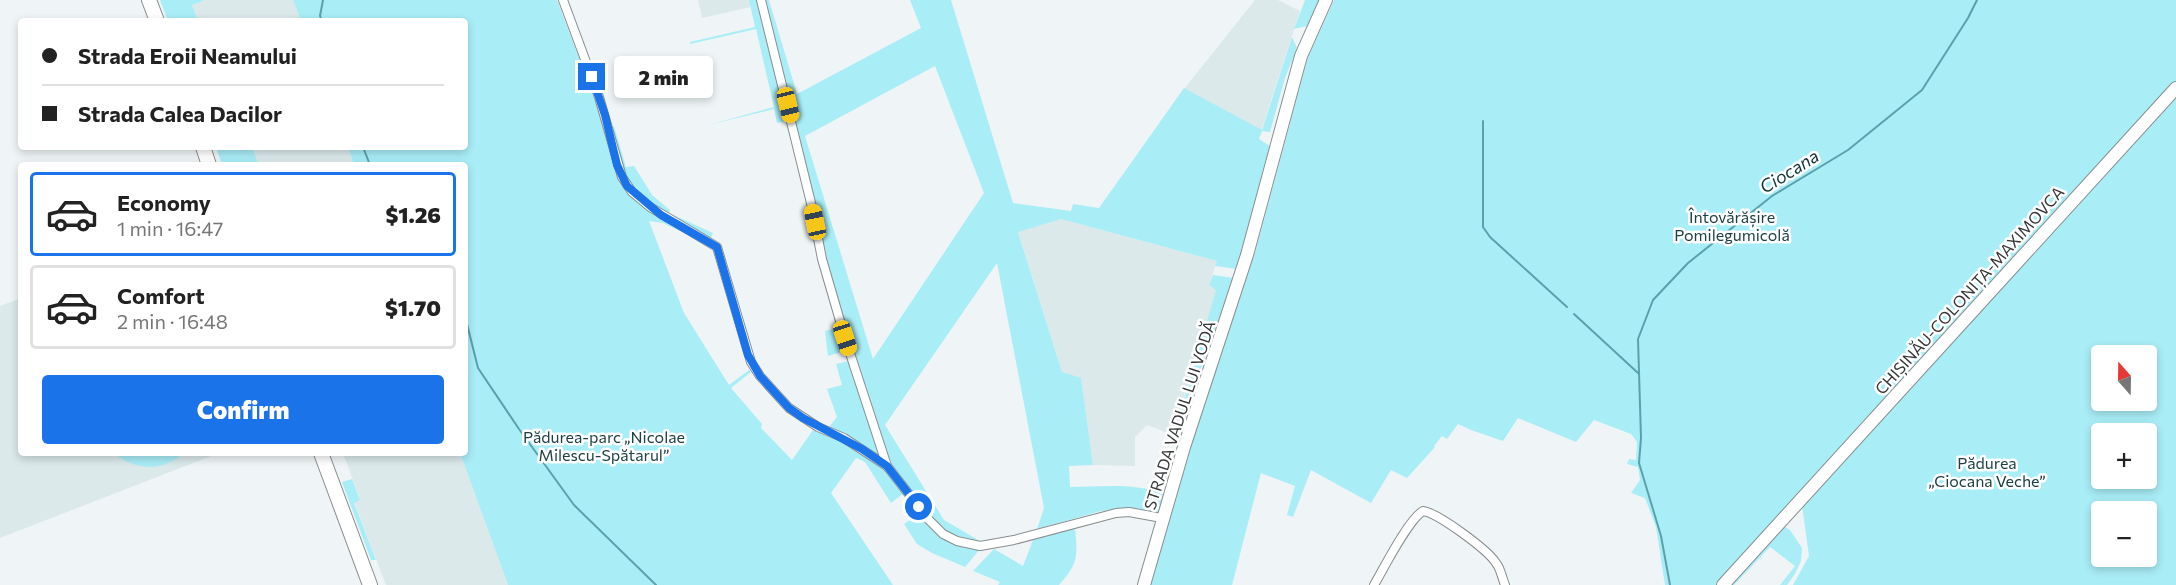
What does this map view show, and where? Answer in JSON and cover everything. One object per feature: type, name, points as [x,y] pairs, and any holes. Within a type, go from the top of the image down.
[{"type":"main road","points":[[149,0],[156,18]]},
{"type":"main road","points":[[322,456],[370,585]]},
{"type":"street","points":[[563,0],[599,97],[617,165],[627,186],[661,215],[717,247],[751,362],[760,376],[789,408],[887,466],[929,520],[943,534],[957,541],[980,546],[1014,540],[1116,513],[1129,512],[1162,518]]},
{"type":"street","points":[[761,0],[812,207],[822,260],[887,466]]},
{"type":"street","name":"STRADA VADUL LUI VODĂ","points":[[1144,585],[1185,443],[1247,255],[1290,91],[1301,56],[1326,0]]},
{"type":"street","name":"CHIȘINĂU-COLONIȚA-MAXIMOVCA","points":[[1723,585],[2176,88]]},
{"type":"street","points":[[1374,585],[1418,514],[1423,511],[1438,517],[1496,561],[1503,581],[1495,585]]},
{"type":"shaded area","points":[[205,0],[293,0],[300,18],[197,18],[192,5]]},
{"type":"shaded area","points":[[698,0],[749,0],[751,7],[702,18]]},
{"type":"shaded area","points":[[1255,0],[1278,0],[1300,11],[1227,236],[1176,99]]},
{"type":"shaded area","points":[[253,150],[349,150],[353,162],[258,162]]},
{"type":"shaded area","points":[[1061,219],[1217,261],[1209,285],[1216,290],[1208,324],[1173,435],[1147,425],[1135,437],[1135,466],[1093,465],[1081,379],[1062,372],[1018,231]]},
{"type":"shaded area","points":[[18,299],[18,456],[211,456],[0,538],[0,306]]},
{"type":"shaded area","points":[[344,456],[461,456],[508,585],[386,585],[354,502],[360,499]]},
{"type":"green space","points":[[160,0],[205,0],[192,5],[197,18],[167,18]]},
{"type":"green space","name":"Pădurea-parc „Nicolae Milescu-Spătarul”","points":[[293,0],[557,0],[604,124],[615,169],[623,186],[701,241],[663,223],[649,221],[684,313],[729,385],[749,370],[751,372],[731,388],[762,424],[761,428],[792,460],[813,430],[841,441],[886,470],[904,493],[891,503],[865,462],[856,458],[831,493],[893,585],[508,585],[461,456],[468,456],[468,162],[353,162],[349,150],[468,150],[468,18],[300,18]]},
{"type":"green space","points":[[749,0],[758,0],[787,121],[777,123],[774,109],[708,125],[774,107],[756,29],[690,44],[690,42],[755,27]]},
{"type":"green space","points":[[765,0],[769,0],[797,94],[921,28],[910,0],[951,0],[1013,203],[1071,211],[1073,204],[1099,208],[1184,88],[1262,130],[1292,37],[1297,48],[1285,78],[1270,132],[1262,131],[1259,139],[1270,146],[1237,269],[1215,266],[1217,261],[1061,219],[1018,232],[1062,372],[1081,378],[1093,465],[1069,466],[1070,487],[1119,486],[1154,491],[1165,495],[1160,512],[1127,509],[1101,511],[1037,529],[1044,508],[997,263],[885,425],[944,520],[980,541],[949,534],[943,530],[894,468],[887,453],[825,259],[820,222]],"holes":[[[935,66],[984,193],[873,359],[805,136]]]},
{"type":"green space","points":[[1305,0],[1319,0],[1307,26],[1294,29]]},
{"type":"green space","name":"Întovărășire Pomilegumicolă","points":[[1334,0],[2176,0],[2176,82],[1718,585],[1665,585],[1656,527],[1645,498],[1631,493],[1640,480],[1638,467],[1627,464],[1629,459],[1636,460],[1637,442],[1631,434],[1594,420],[1576,442],[1518,418],[1503,441],[1458,424],[1447,439],[1442,436],[1407,478],[1391,470],[1371,503],[1311,470],[1293,517],[1287,515],[1295,486],[1261,473],[1232,585],[1149,585],[1206,396],[1255,253],[1308,57]]},
{"type":"green space","name":"Pădurea „Ciocana Veche”","points":[[2176,94],[2176,585],[1793,585],[1809,556],[1802,505]]},
{"type":"green space","points":[[614,126],[626,167],[634,166],[652,195],[670,210],[669,213],[713,233],[711,238],[663,212],[632,187],[625,177],[619,159],[611,128]]},
{"type":"green space","points":[[217,150],[253,150],[258,162],[221,162]]},
{"type":"green space","points":[[1213,275],[1234,278],[1180,425],[1180,416],[1216,290],[1209,285]]},
{"type":"green space","points":[[838,328],[845,351],[828,356],[825,331]]},
{"type":"green space","points":[[849,361],[881,457],[829,427],[837,417],[827,389],[842,385],[836,364]]},
{"type":"green space","points":[[118,456],[180,456],[167,464],[149,467]]},
{"type":"green space","points":[[352,479],[360,500],[354,503],[376,560],[371,560],[342,482]]},
{"type":"green space","points":[[919,514],[946,538],[980,549],[965,567],[932,553],[917,544],[904,524]]},
{"type":"green space","points":[[1783,526],[1790,530],[1802,548],[1801,561],[1787,585],[1780,585],[1795,566],[1770,547],[1734,585],[1729,585]]},
{"type":"green space","points":[[1075,528],[1075,559],[1070,571],[1059,585],[998,585],[1000,582],[973,571],[994,549],[1023,566],[1033,540]]},
{"type":"waterway","points":[[321,18],[323,0]]},
{"type":"waterway","name":"Ciocana","points":[[1670,585],[1661,536],[1639,463],[1641,438],[1638,339],[1653,300],[1688,263],[1772,196],[1848,150],[1922,90],[1977,0]]},
{"type":"waterway","points":[[1483,121],[1483,227],[1490,237],[1567,307]]},
{"type":"waterway","points":[[364,150],[369,162]]},
{"type":"waterway","points":[[1574,314],[1638,373]]},
{"type":"waterway","points":[[468,328],[478,368],[574,505],[656,585]]},
{"type":"route","points":[[592,77],[605,115],[617,165],[627,186],[661,215],[712,242],[717,247],[748,355],[760,376],[789,408],[803,418],[843,438],[887,466],[919,507]]}]
